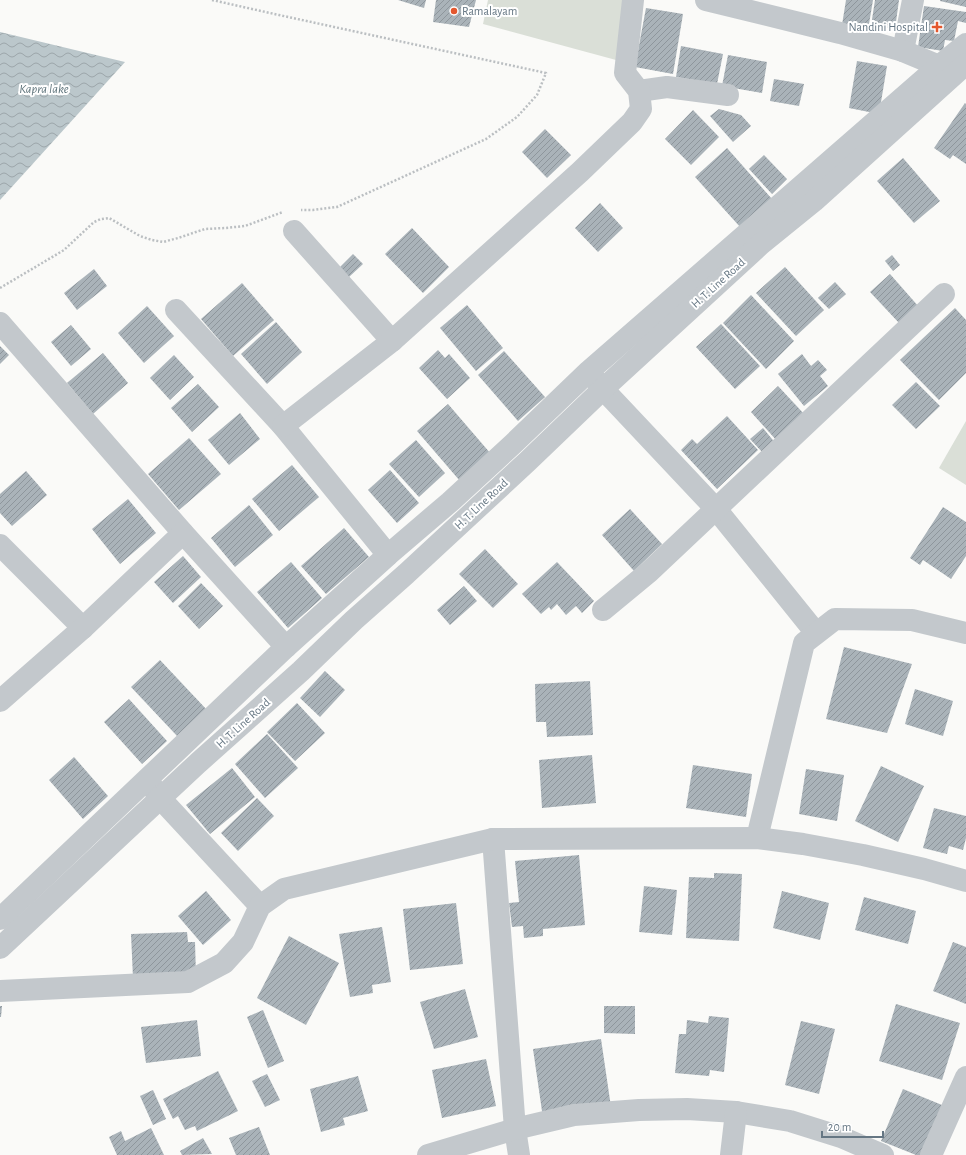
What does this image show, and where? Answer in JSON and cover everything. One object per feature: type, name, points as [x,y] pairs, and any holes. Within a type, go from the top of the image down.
[{"type":"street","points":[[283,426],[392,341],[574,177],[632,122],[641,109],[639,91],[625,73],[633,0]]},
{"type":"street","points":[[706,0],[840,33],[903,51],[957,70]]},
{"type":"street","points":[[903,51],[913,0]]},
{"type":"street","name":"H. T. Line Road","points":[[0,948],[198,763],[412,569],[603,389],[761,244],[814,201],[957,70],[966,44]]},
{"type":"street","name":"H. T. Line Road","points":[[0,919],[286,647],[388,555],[450,502],[589,371],[957,70]]},
{"type":"street","points":[[639,91],[667,87],[728,95]]},
{"type":"street","points":[[294,231],[392,341]]},
{"type":"street","points":[[603,610],[650,572],[944,294]]},
{"type":"street","points":[[176,310],[283,426],[388,555]]},
{"type":"street","points":[[0,323],[183,533],[286,647]]},
{"type":"street","points":[[589,371],[603,389],[716,509],[816,634]]},
{"type":"street","points":[[0,702],[83,628],[183,533]]},
{"type":"street","points":[[0,545],[83,628]]},
{"type":"street","points":[[757,838],[804,643],[835,619],[912,620],[966,633]]},
{"type":"street","points":[[147,780],[160,798],[260,906]]},
{"type":"street","points":[[0,991],[188,982],[224,962],[243,942],[260,906],[284,889],[493,839],[757,838],[804,844],[863,855],[924,869],[966,881]]},
{"type":"street","points":[[493,839],[515,1129],[519,1155]]},
{"type":"street","points":[[930,1155],[966,1077]]},
{"type":"street","points":[[428,1155],[515,1129],[574,1115],[639,1110],[687,1109],[736,1112],[790,1121],[841,1137],[883,1155]]},
{"type":"street","points":[[731,1155],[736,1112]]},
{"type":"path","points":[[212,0],[546,73],[537,94],[522,112],[486,139],[337,207],[300,210]]},
{"type":"path","points":[[0,288],[64,250],[94,222],[101,219],[109,218],[140,236],[163,242],[205,229],[245,226],[287,210]]},
{"type":"shaded area","points":[[488,0],[628,0],[616,60],[483,24]]},
{"type":"shaded area","points":[[966,421],[966,485],[939,468]]},
{"type":"water","name":"Kapra lake","points":[[0,32],[125,62],[0,200]]},
{"type":"building","points":[[398,0],[426,0],[424,8]]},
{"type":"building","name":"Ramalayam","points":[[436,0],[476,0],[469,27],[433,22]]},
{"type":"building","points":[[846,0],[873,0],[868,30],[842,25]]},
{"type":"building","points":[[875,0],[899,0],[895,29],[871,26]]},
{"type":"building","points":[[966,0],[966,7],[940,1]]},
{"type":"building","points":[[924,6],[966,12],[966,23],[958,21],[954,41],[945,40],[943,51],[918,47]]},
{"type":"building","points":[[646,8],[683,14],[673,74],[635,67]]},
{"type":"building","points":[[681,46],[723,54],[717,84],[676,77]]},
{"type":"building","points":[[728,55],[767,62],[762,93],[722,86]]},
{"type":"building","points":[[857,61],[887,66],[879,114],[849,108]]},
{"type":"building","points":[[774,79],[804,84],[799,106],[770,101]]},
{"type":"building","points":[[965,103],[966,164],[953,155],[950,159],[934,148]]},
{"type":"building","points":[[719,109],[741,115],[751,126],[733,142],[710,116]]},
{"type":"building","points":[[693,110],[719,137],[691,165],[665,139]]},
{"type":"building","points":[[545,129],[571,155],[547,178],[522,152]]},
{"type":"building","points":[[727,148],[772,199],[741,228],[695,177]]},
{"type":"building","points":[[764,155],[787,179],[772,194],[749,169]]},
{"type":"building","points":[[903,158],[940,201],[914,223],[877,181]]},
{"type":"building","points":[[600,203],[623,228],[598,252],[575,228]]},
{"type":"building","points":[[412,228],[449,267],[423,293],[385,254]]},
{"type":"building","points":[[353,254],[363,264],[349,277],[340,267]]},
{"type":"building","points":[[892,255],[900,265],[893,271],[885,261]]},
{"type":"building","points":[[785,267],[824,310],[796,336],[756,293]]},
{"type":"building","points":[[94,269],[107,286],[77,310],[64,293]]},
{"type":"building","points":[[890,274],[919,307],[900,324],[870,292]]},
{"type":"building","points":[[835,282],[846,294],[829,309],[818,298]]},
{"type":"building","points":[[242,283],[274,320],[233,356],[201,319]]},
{"type":"building","points":[[751,295],[794,341],[766,369],[723,323]]},
{"type":"building","points":[[467,305],[503,348],[476,371],[440,328]]},
{"type":"building","points":[[147,306],[174,336],[144,363],[118,333]]},
{"type":"building","points":[[955,308],[966,320],[966,373],[939,400],[900,360]]},
{"type":"building","points":[[276,322],[302,352],[267,384],[241,354]]},
{"type":"building","points":[[721,324],[760,366],[735,389],[696,347]]},
{"type":"building","points":[[71,325],[91,349],[71,366],[51,342]]},
{"type":"building","points":[[0,346],[9,355],[0,364]]},
{"type":"building","points":[[438,350],[445,358],[449,354],[470,378],[447,399],[419,368]]},
{"type":"building","points":[[504,351],[545,397],[518,421],[478,375]]},
{"type":"building","points":[[103,353],[128,383],[93,414],[67,383]]},
{"type":"building","points":[[802,354],[811,366],[818,360],[827,370],[820,376],[828,386],[804,406],[778,374]]},
{"type":"building","points":[[174,355],[194,377],[170,400],[150,378]]},
{"type":"building","points":[[916,382],[940,406],[916,429],[892,405]]},
{"type":"building","points":[[198,384],[219,407],[192,432],[171,408]]},
{"type":"building","points":[[778,386],[806,416],[778,442],[751,412]]},
{"type":"building","points":[[448,404],[491,454],[460,481],[417,431]]},
{"type":"building","points":[[240,413],[260,439],[229,465],[208,440]]},
{"type":"building","points":[[727,416],[758,450],[717,489],[681,450],[692,439],[697,444]]},
{"type":"building","points":[[763,428],[776,444],[764,454],[750,439]]},
{"type":"building","points":[[189,438],[221,474],[179,510],[148,474]]},
{"type":"building","points":[[416,440],[445,473],[419,497],[389,464]]},
{"type":"building","points":[[292,465],[319,497],[279,531],[252,499]]},
{"type":"building","points":[[390,470],[419,503],[397,523],[368,490]]},
{"type":"building","points":[[26,471],[47,495],[12,526],[0,513],[0,494]]},
{"type":"building","points":[[128,499],[156,533],[120,564],[92,529]]},
{"type":"building","points":[[249,505],[273,535],[235,567],[211,538]]},
{"type":"building","points":[[943,507],[966,522],[966,556],[951,579],[923,560],[920,565],[910,558]]},
{"type":"building","points":[[630,509],[662,544],[634,571],[602,535]]},
{"type":"building","points":[[344,528],[369,557],[326,594],[301,566]]},
{"type":"building","points":[[485,549],[518,584],[493,608],[459,574]]},
{"type":"building","points":[[183,556],[201,577],[173,603],[154,582]]},
{"type":"building","points":[[291,562],[322,598],[288,628],[257,592]]},
{"type":"building","points":[[557,562],[594,601],[582,613],[576,606],[566,615],[557,604],[551,610],[549,607],[541,614],[522,594]]},
{"type":"building","points":[[201,583],[223,606],[199,629],[178,606]]},
{"type":"building","points":[[464,586],[477,601],[450,625],[437,610]]},
{"type":"building","points":[[844,647],[912,664],[887,733],[826,719]]},
{"type":"building","points":[[160,660],[207,710],[178,737],[131,687]]},
{"type":"building","points":[[325,671],[345,690],[320,717],[300,698]]},
{"type":"building","points":[[590,681],[593,735],[547,737],[546,722],[536,722],[535,684]]},
{"type":"building","points":[[915,689],[953,701],[943,736],[905,724]]},
{"type":"building","points":[[129,699],[167,741],[142,764],[104,722]]},
{"type":"building","points":[[297,703],[325,733],[295,761],[267,732]]},
{"type":"building","points":[[267,734],[298,768],[265,798],[235,764]]},
{"type":"building","points":[[592,755],[596,803],[542,808],[539,760]]},
{"type":"building","points":[[74,757],[108,796],[83,819],[49,780]]},
{"type":"building","points":[[693,765],[752,774],[746,817],[686,808]]},
{"type":"building","points":[[881,766],[924,786],[898,842],[855,821]]},
{"type":"building","points":[[232,768],[255,797],[210,834],[186,805]]},
{"type":"building","points":[[806,769],[844,775],[837,821],[799,814]]},
{"type":"building","points":[[257,798],[274,816],[238,851],[221,833]]},
{"type":"building","points":[[934,808],[966,816],[966,838],[963,850],[949,846],[947,854],[923,848]]},
{"type":"building","points":[[579,855],[585,925],[543,929],[543,936],[524,938],[523,926],[512,927],[509,903],[519,902],[515,861]]},
{"type":"building","points":[[714,873],[742,874],[739,941],[686,938],[689,877],[714,878]]},
{"type":"building","points":[[644,886],[677,890],[672,935],[639,932]]},
{"type":"building","points":[[206,891],[231,920],[203,945],[178,916]]},
{"type":"building","points":[[782,891],[829,903],[820,940],[773,928]]},
{"type":"building","points":[[864,897],[916,911],[908,944],[855,930]]},
{"type":"building","points":[[456,903],[463,964],[410,970],[403,909]]},
{"type":"building","points":[[382,927],[391,982],[372,985],[373,993],[350,997],[339,934]]},
{"type":"building","points":[[187,932],[188,942],[195,942],[196,976],[133,978],[131,934]]},
{"type":"building","points":[[289,936],[339,963],[306,1025],[257,998]]},
{"type":"building","points":[[953,942],[966,947],[966,1004],[933,991]]},
{"type":"building","points":[[465,989],[478,1037],[434,1049],[420,1002]]},
{"type":"building","points":[[896,1004],[960,1023],[942,1080],[879,1061]]},
{"type":"building","points":[[0,1006],[2,1006],[1,1017],[0,1017]]},
{"type":"building","points":[[604,1006],[635,1006],[635,1034],[604,1033]]},
{"type":"building","points":[[263,1010],[284,1061],[268,1068],[247,1017]]},
{"type":"building","points":[[709,1016],[729,1018],[724,1072],[710,1070],[709,1076],[675,1073],[679,1034],[686,1034],[687,1020],[708,1023]]},
{"type":"building","points":[[197,1020],[201,1056],[146,1063],[141,1027]]},
{"type":"building","points":[[801,1021],[835,1029],[819,1094],[785,1085]]},
{"type":"building","points":[[601,1039],[611,1107],[543,1118],[533,1049]]},
{"type":"building","points":[[486,1059],[496,1106],[442,1118],[432,1070]]},
{"type":"building","points":[[218,1071],[238,1111],[197,1131],[195,1126],[185,1130],[178,1116],[173,1119],[163,1099]]},
{"type":"building","points":[[267,1074],[280,1100],[265,1107],[252,1081]]},
{"type":"building","points":[[358,1076],[368,1111],[343,1118],[345,1125],[321,1132],[310,1089]]},
{"type":"building","points":[[903,1089],[942,1105],[921,1155],[916,1155],[881,1141]]},
{"type":"building","points":[[153,1090],[166,1119],[153,1125],[140,1096]]},
{"type":"building","points":[[259,1127],[270,1155],[236,1155],[229,1138]]},
{"type":"building","points":[[151,1128],[164,1155],[117,1155],[109,1137],[121,1131],[125,1141]]},
{"type":"building","points":[[203,1138],[212,1154],[182,1155],[180,1151]]},
{"type":"place","name":"Ramalayam","points":[[454,11]]},
{"type":"place","name":"Nandini Hospital","points":[[937,27]]}]
